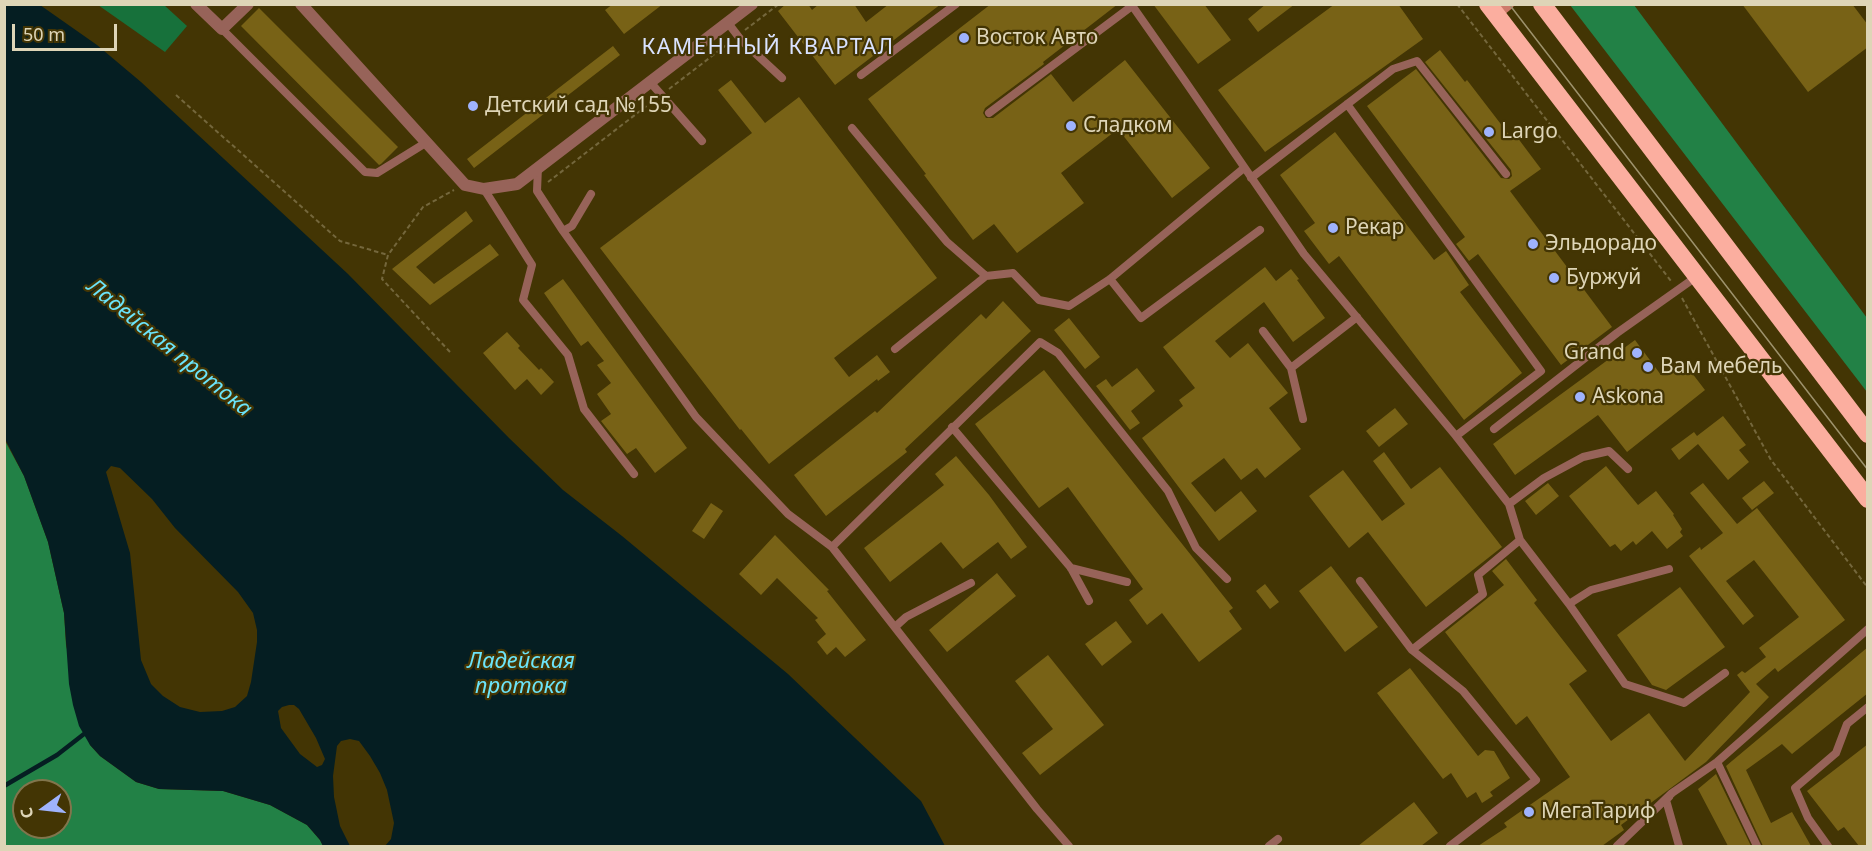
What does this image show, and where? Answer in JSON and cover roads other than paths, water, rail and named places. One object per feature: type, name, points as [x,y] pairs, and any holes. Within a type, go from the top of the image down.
[{"type":"highway","points":[[1542,4],[1868,434]]},
{"type":"highway","points":[[1498,8],[1697,276],[1868,499]]},
{"type":"street","points":[[196,4],[222,29],[248,4]]},
{"type":"street","points":[[301,4],[465,185],[484,189],[517,183],[752,4]]},
{"type":"lane","points":[[861,75],[956,4]]},
{"type":"lane","points":[[989,113],[1132,5],[1304,254],[1456,436],[1509,504],[1520,540],[1569,604],[1625,684],[1684,703],[1725,674]]},
{"type":"lane","points":[[728,23],[741,40],[782,78]]},
{"type":"lane","points":[[222,29],[365,172],[377,173],[427,142]]},
{"type":"lane","points":[[1251,178],[1393,69],[1417,61],[1506,174]]},
{"type":"lane","points":[[650,82],[702,141]]},
{"type":"lane","points":[[1347,104],[1541,371],[1456,436]]},
{"type":"lane","points":[[852,128],[947,242],[986,276]]},
{"type":"lane","points":[[538,166],[537,190],[563,231],[696,417],[788,514],[832,547],[1030,800],[1070,846]]},
{"type":"lane","points":[[895,349],[986,276],[1013,273],[1039,300],[1070,306],[1110,279],[1244,168]]},
{"type":"lane","points":[[484,189],[532,265],[523,300],[568,355],[584,409],[634,474]]},
{"type":"lane","points":[[563,231],[572,226],[591,194]]},
{"type":"lane","points":[[1110,279],[1142,318],[1260,230]]},
{"type":"lane","points":[[1494,429],[1617,333],[1697,276]]},
{"type":"lane","points":[[1291,368],[1357,317]]},
{"type":"lane","points":[[1263,331],[1291,368],[1303,419]]},
{"type":"lane","points":[[832,547],[1040,342],[1058,353],[1161,482],[1168,491],[1196,548],[1227,579]]},
{"type":"lane","points":[[952,428],[1071,568],[1089,601]]},
{"type":"lane","points":[[1509,504],[1544,478],[1583,457],[1609,451],[1628,469]]},
{"type":"lane","points":[[1412,650],[1483,594],[1479,575],[1520,540]]},
{"type":"lane","points":[[1071,568],[1127,582]]},
{"type":"lane","points":[[1569,604],[1591,590],[1669,569]]},
{"type":"lane","points":[[1360,581],[1412,650],[1463,690],[1536,780],[1450,846]]},
{"type":"lane","points":[[895,627],[906,617],[971,583]]},
{"type":"lane","points":[[1617,846],[1672,793],[1717,762],[1868,629]]},
{"type":"lane","points":[[1828,846],[1808,818],[1795,788],[1836,753],[1846,724],[1868,707]]},
{"type":"lane","points":[[1717,762],[1757,846]]},
{"type":"lane","points":[[1666,800],[1679,846]]},
{"type":"lane","points":[[1269,846],[1278,839]]},
{"type":"water","name":"Ладейская протока","points":[[4,5],[40,5],[97,45],[141,82],[348,274],[563,490],[788,674],[921,801],[945,846],[385,846],[391,839],[394,823],[387,790],[370,756],[359,741],[350,739],[341,741],[337,746],[333,776],[334,797],[340,826],[350,846],[323,846],[307,825],[270,805],[223,791],[159,789],[136,782],[100,756],[90,745],[79,726],[69,684],[64,613],[48,542],[24,476],[5,439]],"holes":[[[111,466],[120,468],[152,499],[175,528],[238,592],[253,613],[257,642],[251,682],[247,696],[235,707],[222,711],[200,712],[180,707],[163,696],[151,684],[141,660],[130,553],[106,472]],[[294,705],[299,709],[316,738],[325,759],[322,765],[317,767],[300,754],[281,728],[278,711]]]},
{"type":"waterway","points":[[4,786],[57,755],[84,734]]},
{"type":"tram line","points":[[1509,4],[1868,470]]},
{"type":"place","name":"Восток Авто","points":[[964,38]]},
{"type":"place","name":"Детский сад №155","points":[[473,106]]},
{"type":"place","name":"Сладком","points":[[1071,126]]},
{"type":"place","name":"Largo","points":[[1489,132]]},
{"type":"place","name":"Рекар","points":[[1333,228]]},
{"type":"place","name":"Эльдорадо","points":[[1533,244]]},
{"type":"place","name":"Буржуй","points":[[1554,278]]},
{"type":"place","name":"Grand","points":[[1637,353]]},
{"type":"place","name":"Вам мебель","points":[[1648,367]]},
{"type":"place","name":"Askona","points":[[1580,397]]},
{"type":"place","name":"МегаТариф","points":[[1529,812]]},
{"type":"district","name":"КАМЕННЫЙ КВАРТАЛ","points":[[768,48]]}]
